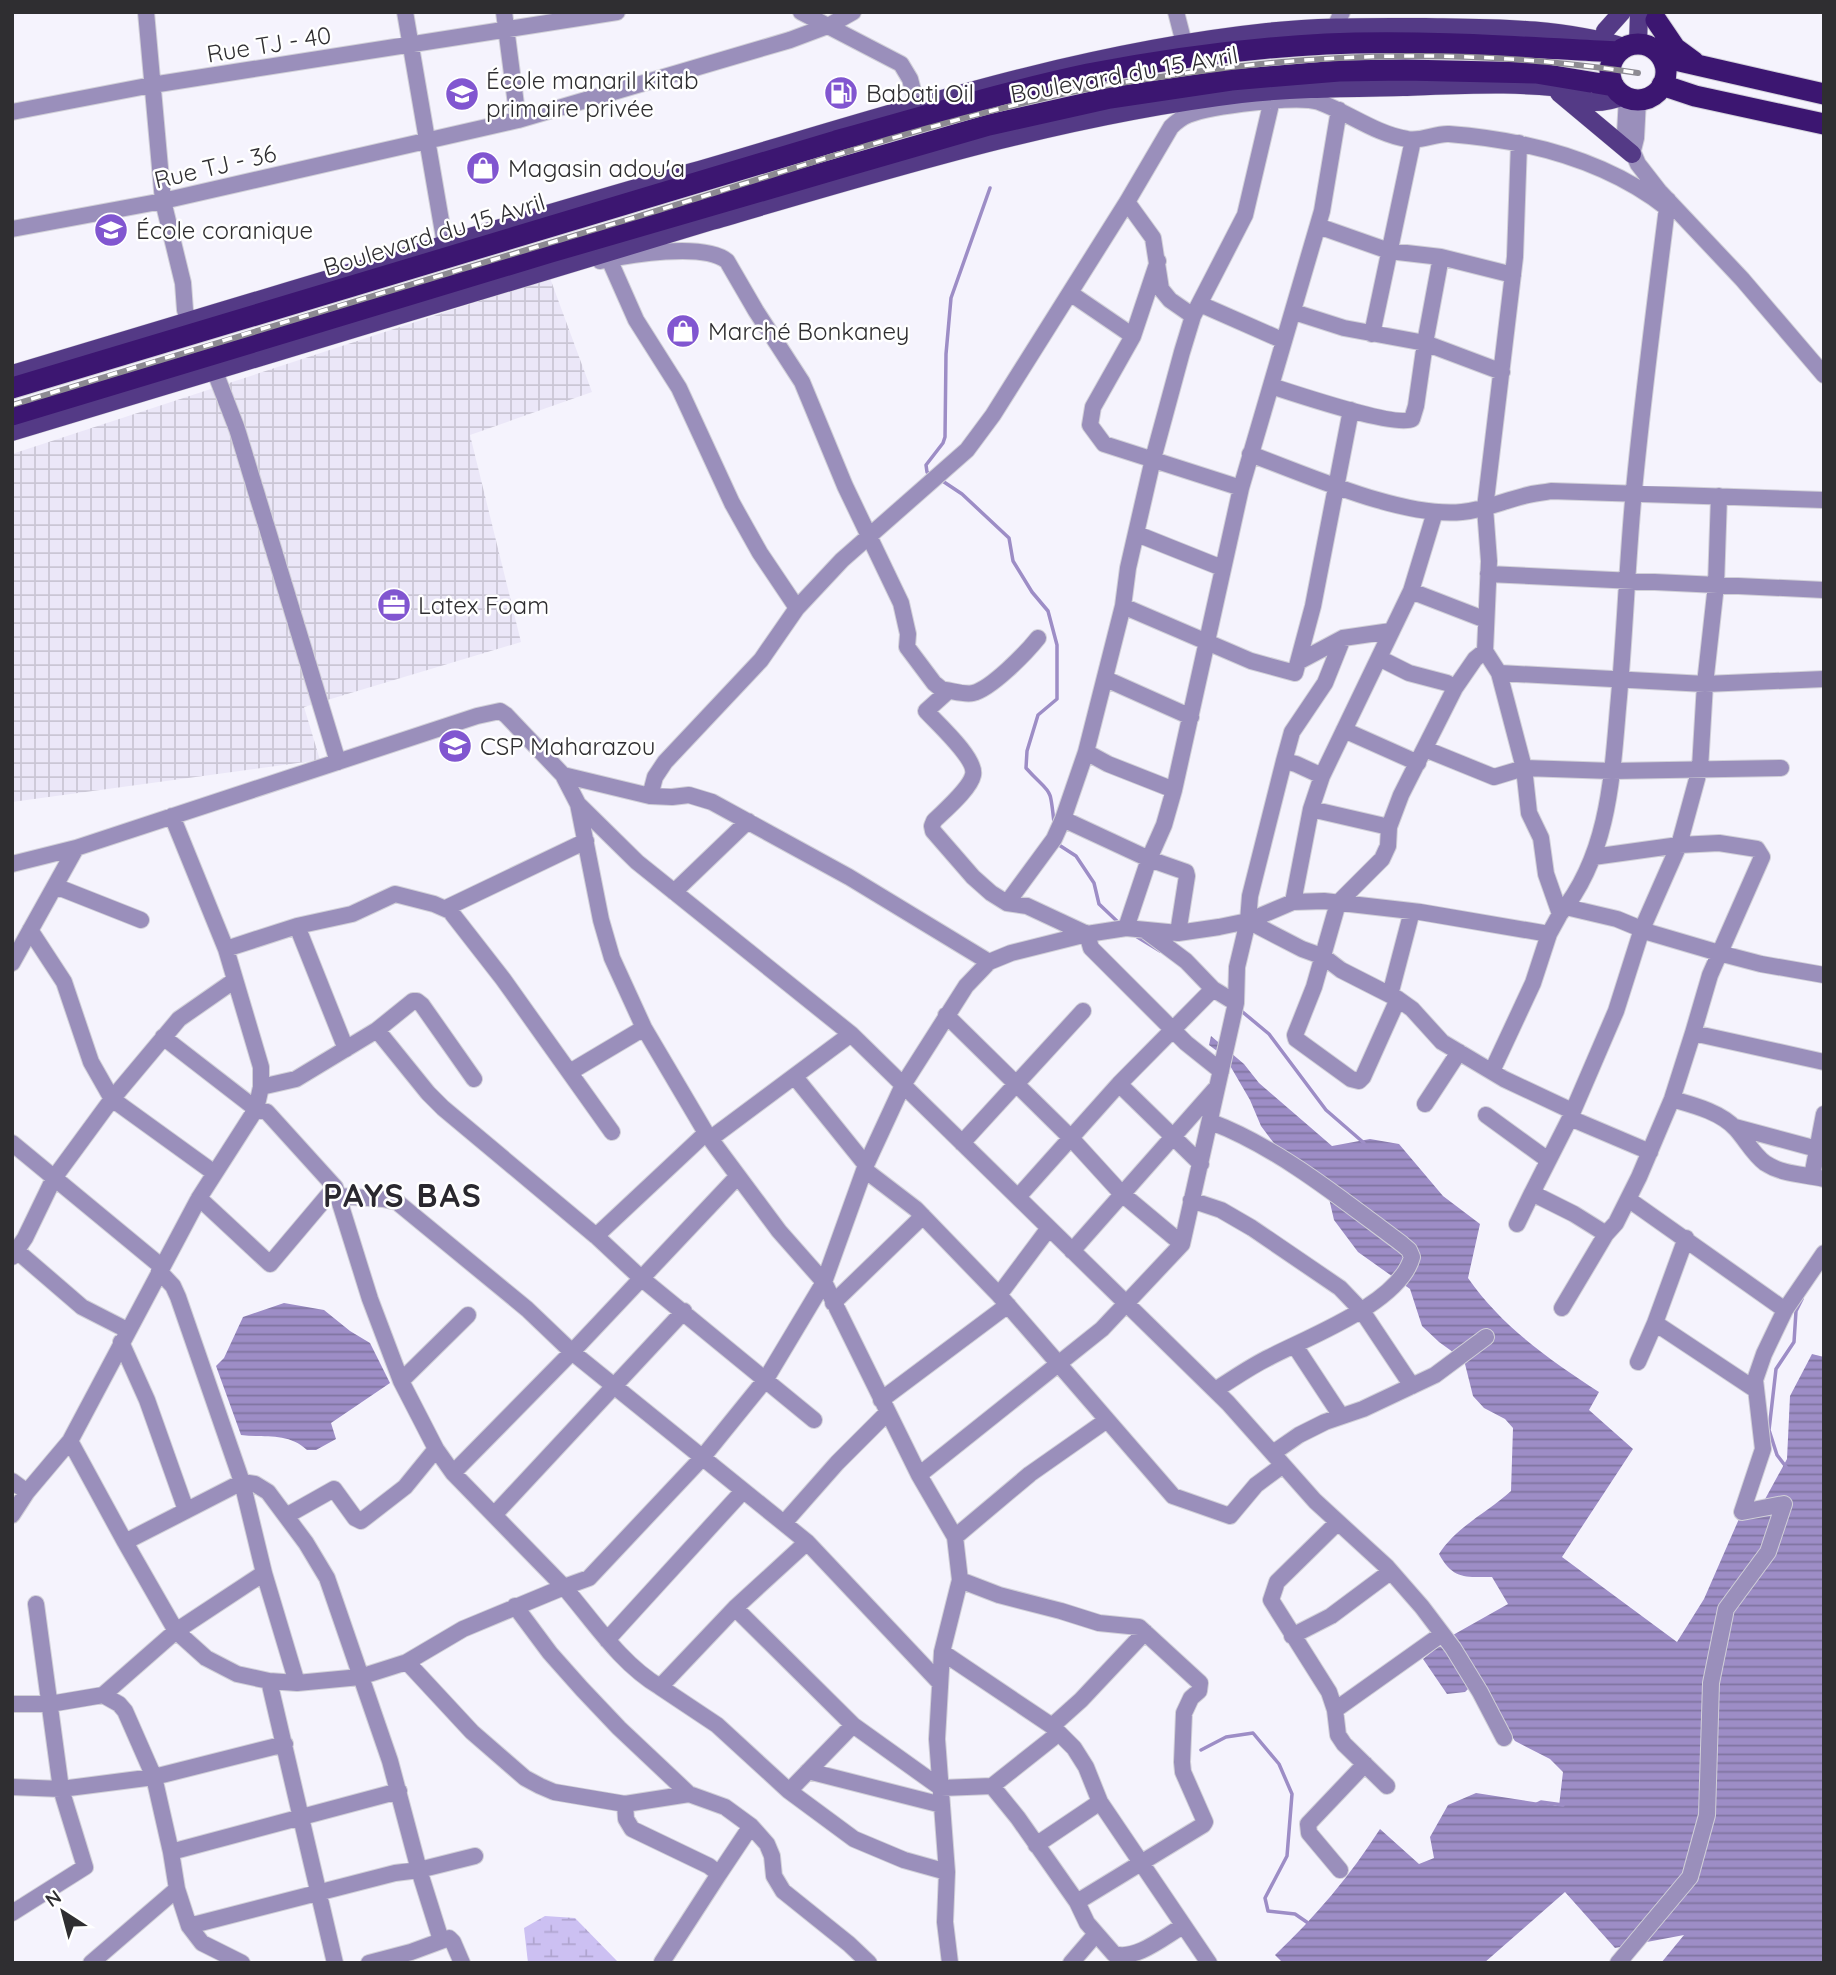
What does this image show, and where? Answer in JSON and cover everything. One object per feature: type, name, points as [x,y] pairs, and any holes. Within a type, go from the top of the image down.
[{"type":"highway","points":[[1650,15],[1675,48],[1702,67]]},
{"type":"highway","name":"Boulevard du 15 Avril","points":[[12,388],[836,141],[1088,74],[1186,58],[1324,44],[1418,42],[1638,49],[1702,67],[1824,94]]},
{"type":"highway","points":[[1638,49],[1666,71],[1662,85],[1652,96],[1624,94],[1610,68],[1638,49]]},
{"type":"highway","name":"Boulevard du 15 Avril","points":[[12,415],[551,252],[912,147],[989,125],[1110,98],[1231,80],[1366,71],[1536,73],[1624,94]]},
{"type":"highway","points":[[1662,85],[1695,96],[1824,124]]},
{"type":"main road","points":[[1605,31],[1622,12]]},
{"type":"main road","points":[[1638,49],[1650,15]]},
{"type":"main road","name":"Boulevard du 15 Avril","points":[[12,374],[917,106],[1087,61],[1339,19],[1557,33],[1638,49]]},
{"type":"main road","name":"Boulevard du 15 Avril","points":[[1582,38],[1605,31],[1620,35],[1638,49]]},
{"type":"main road","name":"Boulevard du 15 Avril","points":[[12,432],[570,262],[929,158],[1039,130],[1163,105],[1244,94],[1313,89],[1471,85],[1624,94]]},
{"type":"main road","points":[[1555,90],[1632,154]]},
{"type":"street","points":[[146,12],[163,201],[183,283],[185,310],[189,321]]},
{"type":"street","points":[[405,12],[445,244]]},
{"type":"street","points":[[504,12],[518,120]]},
{"type":"street","points":[[801,12],[901,64],[910,79],[917,106]]},
{"type":"street","name":"Rue TJ - 36","points":[[12,229],[163,201],[518,120],[683,74],[790,40],[830,25],[853,12]]},
{"type":"street","points":[[1176,12],[1184,43]]},
{"type":"street","name":"Rue TJ - 40","points":[[12,112],[152,85],[613,13]]},
{"type":"street","points":[[1624,94],[1624,124],[1632,154],[1651,182],[1668,204],[1742,279],[1824,375]]},
{"type":"street","points":[[650,796],[655,777],[665,762],[761,660],[797,608],[842,560],[967,450],[993,415],[1171,127],[1178,121],[1197,112],[1272,100],[1309,99],[1339,110],[1387,134],[1413,140],[1445,134],[1519,143],[1622,177],[1668,204]]},
{"type":"street","points":[[1007,903],[1049,848],[1063,819],[1086,752],[1124,606],[1128,568],[1153,459],[1197,310],[1245,215],[1272,100]]},
{"type":"street","points":[[1126,928],[1174,790],[1241,488],[1318,226],[1339,110]]},
{"type":"street","points":[[1372,334],[1413,140]]},
{"type":"street","points":[[1519,143],[1513,275],[1485,508],[1488,574],[1485,651],[1499,673],[1524,768],[1529,813],[1541,838],[1546,874],[1563,911]]},
{"type":"street","points":[[1127,202],[1153,238],[1161,289],[1165,296],[1284,341]]},
{"type":"street","points":[[1492,1071],[1532,983],[1549,933],[1593,858],[1610,792],[1634,492],[1668,204]]},
{"type":"street","points":[[1318,226],[1389,251],[1441,257],[1513,275]]},
{"type":"street","points":[[570,262],[582,264],[655,252],[696,252],[722,256],[727,261],[803,382],[868,537],[901,603],[908,634],[907,647],[934,683],[945,690],[973,693],[992,682],[1026,653],[1038,638]]},
{"type":"street","points":[[1271,386],[1351,410],[1406,422],[1412,419],[1441,257]]},
{"type":"street","points":[[609,259],[636,320],[679,388],[732,503],[760,553],[797,608]]},
{"type":"street","points":[[1158,261],[1133,336],[1093,407],[1090,425],[1104,444],[1241,488]]},
{"type":"street","points":[[1070,293],[1133,336]]},
{"type":"street","points":[[1294,312],[1372,334],[1425,343],[1502,372]]},
{"type":"street","points":[[215,372],[237,429],[338,762]]},
{"type":"street","points":[[1124,606],[1251,661],[1295,673],[1313,606],[1351,410]]},
{"type":"street","points":[[1250,454],[1414,510],[1435,512],[1464,512],[1551,491],[1824,500]]},
{"type":"street","points":[[1517,1224],[1571,1114],[1616,1011],[1642,929],[1679,845],[1700,768],[1705,684],[1716,584],[1719,496]]},
{"type":"street","points":[[1293,902],[1311,808],[1322,776],[1411,591],[1435,512]]},
{"type":"street","points":[[1137,534],[1222,568]]},
{"type":"street","points":[[1488,574],[1824,590]]},
{"type":"street","points":[[1411,591],[1486,620]]},
{"type":"street","points":[[1298,662],[1343,638],[1391,631]]},
{"type":"street","points":[[919,1475],[1102,1329],[1182,1244],[1236,1003],[1237,967],[1248,921],[1250,896],[1284,761],[1292,732],[1325,683],[1343,638]]},
{"type":"street","points":[[1412,911],[1394,997],[1363,1077],[1356,1082],[1301,1044],[1295,1035],[1324,957],[1338,903],[1382,859],[1388,846],[1389,827],[1401,795],[1455,688],[1475,659],[1485,651]]},
{"type":"street","points":[[1379,658],[1409,673],[1447,683],[1455,688]]},
{"type":"street","points":[[1499,673],[1705,684],[1824,679]]},
{"type":"street","points":[[1106,679],[1191,717]]},
{"type":"street","points":[[945,690],[946,693],[926,710],[967,756],[974,772],[968,785],[934,821],[932,828],[991,894],[1007,903],[1027,906],[1087,934],[1091,948],[1197,1053],[1221,1070]]},
{"type":"street","points":[[12,864],[76,848],[491,712],[500,711],[506,715],[563,775],[578,804],[601,920],[612,958],[644,1028],[708,1136],[779,1231],[824,1282],[919,1475],[956,1536],[960,1580],[942,1652],[937,1739],[947,1872],[945,1922],[950,1963]]},
{"type":"street","points":[[1344,730],[1494,777],[1524,768],[1612,771],[1781,768]]},
{"type":"street","points":[[1086,752],[1108,764],[1174,790]]},
{"type":"street","points":[[1284,761],[1322,776]]},
{"type":"street","points":[[563,775],[650,796],[690,795],[712,802],[849,877],[989,962]]},
{"type":"street","points":[[578,804],[637,862],[851,1034],[1214,1390],[1315,1501],[1390,1572],[1443,1634],[1480,1692],[1504,1738]]},
{"type":"street","points":[[1311,808],[1389,827]]},
{"type":"street","points":[[12,1515],[27,1492],[70,1441],[213,1172],[256,1109],[261,1087],[261,1067],[226,949],[172,816]]},
{"type":"street","points":[[1063,819],[1149,859],[1184,871],[1187,874],[1178,933]]},
{"type":"street","points":[[674,892],[748,821]]},
{"type":"street","points":[[446,908],[586,841]]},
{"type":"street","points":[[1562,1308],[1612,1228],[1650,1152],[1672,1099],[1718,953],[1762,857],[1757,849],[1719,844],[1679,845],[1593,858]]},
{"type":"street","points":[[12,963],[76,848]]},
{"type":"street","points":[[55,886],[141,920]]},
{"type":"street","points":[[226,949],[297,926],[352,914],[395,894],[446,908],[503,979],[612,1132]]},
{"type":"street","points":[[70,1441],[176,1631],[206,1658],[237,1674],[297,1683],[360,1677],[407,1662],[463,1629],[589,1578],[702,1458],[766,1379],[824,1282],[866,1167],[903,1085],[966,986],[989,962],[1011,953],[1087,934],[1126,928],[1178,933],[1248,921],[1293,902],[1338,903],[1412,911],[1549,933]]},
{"type":"street","points":[[1563,911],[1617,919],[1718,953],[1824,975]]},
{"type":"street","points":[[1248,921],[1302,949],[1324,957],[1341,970],[1394,997],[1412,1009],[1442,1042],[1492,1071],[1571,1114],[1650,1152]]},
{"type":"street","points":[[297,926],[346,1049]]},
{"type":"street","points":[[30,930],[64,982],[90,1062],[111,1099],[213,1172]]},
{"type":"street","points":[[1144,930],[1186,961],[1213,989],[1236,1003]]},
{"type":"street","points":[[18,1249],[54,1178],[111,1099],[188,1011],[235,980]]},
{"type":"street","points":[[1018,1197],[1119,1084],[1213,989]]},
{"type":"street","points":[[261,1087],[293,1081],[377,1030],[409,1004],[417,1001],[474,1079]]},
{"type":"street","points":[[961,1143],[1083,1011]]},
{"type":"street","points":[[946,1015],[1070,1137],[1121,1192],[1182,1244]]},
{"type":"street","points":[[570,1072],[644,1028]]},
{"type":"street","points":[[377,1030],[443,1108],[596,1236],[641,1278],[814,1420]]},
{"type":"street","points":[[1693,1033],[1824,1062]]},
{"type":"street","points":[[596,1236],[708,1136],[795,1077],[851,1034]]},
{"type":"street","points":[[163,1037],[256,1109],[271,1115],[336,1192],[370,1299],[401,1381],[436,1449],[453,1474],[564,1587],[607,1640],[634,1667],[717,1725],[789,1791],[854,1839],[869,1847],[947,1872]]},
{"type":"street","points":[[1425,1104],[1459,1052]]},
{"type":"street","points":[[795,1077],[866,1167],[923,1216],[1003,1300],[1173,1496],[1230,1516],[1299,1434],[1363,1409],[1435,1375],[1486,1337]]},
{"type":"street","points":[[1119,1084],[1201,1164]]},
{"type":"street","points":[[1072,1251],[1121,1192],[1217,1087]]},
{"type":"street","points":[[1672,1099],[1706,1110],[1735,1128],[1817,1149]]},
{"type":"street","points":[[1735,1128],[1766,1163],[1793,1175],[1818,1177],[1817,1149],[1824,1114]]},
{"type":"street","points":[[1486,1115],[1548,1160]]},
{"type":"street","points":[[1211,1122],[1237,1132],[1326,1188],[1409,1250],[1411,1261],[1402,1275],[1362,1311],[1270,1356],[1214,1390]]},
{"type":"street","points":[[12,1143],[160,1269],[173,1286],[242,1482],[264,1573],[297,1683]]},
{"type":"street","points":[[453,1474],[738,1175]]},
{"type":"street","points":[[199,1198],[270,1264],[336,1192]]},
{"type":"street","points":[[336,1192],[397,1202],[527,1309],[572,1352],[807,1542],[940,1683]]},
{"type":"street","points":[[1532,1193],[1606,1234]]},
{"type":"street","points":[[1628,1199],[1785,1310]]},
{"type":"street","points":[[1191,1200],[1221,1210],[1252,1228],[1340,1288],[1362,1311],[1412,1386]]},
{"type":"street","points":[[834,1303],[923,1216]]},
{"type":"street","points":[[12,1225],[18,1249],[82,1307],[124,1336],[186,1510]]},
{"type":"street","points":[[784,1523],[884,1407],[1003,1300],[1049,1228]]},
{"type":"street","points":[[1638,1362],[1686,1238]]},
{"type":"street","points":[[1618,1963],[1690,1877],[1707,1815],[1711,1683],[1726,1609],[1768,1552],[1784,1504],[1742,1512],[1763,1449],[1755,1380],[1785,1310],[1824,1253]]},
{"type":"street","points":[[494,1515],[684,1311]]},
{"type":"street","points":[[401,1381],[468,1315]]},
{"type":"street","points":[[1655,1323],[1756,1390]]},
{"type":"street","points":[[1295,1346],[1341,1416]]},
{"type":"street","points":[[956,1536],[1030,1474],[1107,1420]]},
{"type":"street","points":[[286,1516],[334,1489],[355,1518],[362,1521],[405,1487],[436,1449]]},
{"type":"street","points":[[12,1481],[27,1492]]},
{"type":"street","points":[[125,1542],[242,1482],[262,1487],[286,1516],[318,1560],[327,1578],[399,1791],[419,1870],[441,1940]]},
{"type":"street","points":[[607,1640],[743,1491]]},
{"type":"street","points":[[1338,1522],[1274,1587],[1271,1600],[1329,1692],[1339,1735],[1387,1786]]},
{"type":"street","points":[[660,1687],[735,1608],[807,1542]]},
{"type":"street","points":[[1292,1636],[1331,1616],[1390,1572]]},
{"type":"street","points":[[12,1704],[50,1704],[103,1695],[176,1631],[264,1573]]},
{"type":"street","points":[[960,1580],[999,1595],[1099,1623],[1139,1627],[1197,1679],[1201,1687],[1184,1713],[1182,1762],[1183,1772],[1205,1822],[1142,1864],[1077,1902]]},
{"type":"street","points":[[12,1913],[85,1867],[61,1788],[36,1604]]},
{"type":"street","points":[[515,1606],[543,1645],[576,1682],[619,1728],[689,1794],[725,1807],[751,1826],[767,1844],[772,1856],[774,1876],[783,1891],[869,1963]]},
{"type":"street","points":[[735,1608],[853,1725],[941,1788],[992,1786],[1056,1730],[1145,1632]]},
{"type":"street","points":[[1335,1710],[1443,1634]]},
{"type":"street","points":[[942,1652],[1056,1730],[1074,1748],[1086,1767],[1100,1802],[1209,1963]]},
{"type":"street","points":[[407,1662],[472,1732],[525,1778],[554,1792],[625,1804],[689,1794]]},
{"type":"street","points":[[270,1681],[335,1963]]},
{"type":"street","points":[[103,1695],[119,1704],[125,1711],[154,1777],[177,1889],[188,1926],[197,1938],[210,1948],[242,1963]]},
{"type":"street","points":[[789,1791],[853,1725]]},
{"type":"street","points":[[12,1787],[61,1788],[154,1777],[285,1744]]},
{"type":"street","points":[[1340,1870],[1309,1833],[1308,1824],[1365,1764]]},
{"type":"street","points":[[808,1772],[942,1805]]},
{"type":"street","points":[[992,1786],[1077,1902],[1087,1923],[1114,1954],[1121,1956],[1142,1949],[1183,1926]]},
{"type":"street","points":[[171,1852],[399,1791]]},
{"type":"street","points":[[1036,1845],[1100,1802]]},
{"type":"street","points":[[625,1804],[626,1819],[632,1829],[709,1866],[719,1874]]},
{"type":"street","points":[[662,1962],[751,1826]]},
{"type":"street","points":[[188,1926],[395,1873],[475,1856]]},
{"type":"street","points":[[91,1963],[177,1889]]},
{"type":"street","points":[[1071,1963],[1096,1934]]},
{"type":"street","points":[[369,1963],[452,1939],[462,1963]]},
{"type":"street","points":[[201,1963],[210,1948]]},
{"type":"shaded area","points":[[550,278],[592,392],[470,435],[521,642],[304,707],[320,760],[12,802],[12,454]]},
{"type":"shaded area","points":[[1211,1036],[1244,1064],[1259,1083],[1332,1146],[1370,1139],[1399,1144],[1443,1196],[1480,1224],[1468,1278],[1481,1296],[1511,1327],[1545,1355],[1599,1392],[1589,1410],[1633,1449],[1562,1557],[1677,1642],[1704,1599],[1742,1512],[1764,1501],[1787,1459],[1790,1396],[1812,1354],[1824,1357],[1824,1963],[1661,1963],[1684,1935],[1615,1948],[1565,1892],[1484,1963],[1283,1963],[1275,1955],[1331,1895],[1380,1829],[1419,1864],[1434,1858],[1430,1837],[1448,1805],[1476,1793],[1559,1806],[1563,1772],[1550,1759],[1515,1741],[1475,1682],[1465,1692],[1447,1694],[1423,1659],[1453,1635],[1508,1604],[1492,1577],[1467,1577],[1455,1573],[1439,1554],[1454,1535],[1511,1491],[1513,1428],[1505,1419],[1484,1408],[1473,1396],[1464,1360],[1422,1326],[1410,1289],[1358,1252],[1334,1220],[1328,1194],[1279,1150],[1261,1126],[1250,1100],[1225,1057],[1209,1045]]},
{"type":"shaded area","points":[[284,1303],[324,1310],[370,1343],[390,1383],[331,1423],[336,1439],[316,1450],[307,1450],[284,1438],[241,1435],[216,1366],[224,1358],[243,1317]]},
{"type":"green space","points":[[545,1916],[575,1918],[619,1963],[528,1963],[524,1928]]},
{"type":"waterway","points":[[931,475],[927,472],[926,465],[945,437],[946,354],[951,298],[990,188]]},
{"type":"waterway","points":[[941,480],[962,494],[1009,538],[1013,561],[1032,592],[1048,611],[1057,645],[1057,699],[1038,715],[1027,751],[1026,768],[1048,791],[1054,823]]},
{"type":"waterway","points":[[1058,841],[1059,845],[1076,856],[1094,883],[1099,904],[1120,924]]},
{"type":"waterway","points":[[1134,935],[1160,951]]},
{"type":"waterway","points":[[1239,1009],[1269,1034],[1326,1110],[1364,1143]]},
{"type":"waterway","points":[[1787,1468],[1777,1455],[1769,1430],[1776,1369],[1794,1342],[1796,1311],[1802,1299]]},
{"type":"waterway","points":[[1201,1750],[1226,1737],[1253,1733],[1279,1764],[1292,1794],[1287,1856],[1265,1898],[1268,1911],[1295,1914],[1311,1925]]},
{"type":"waterway","points":[[1537,1804],[1541,1802],[1563,1805]]},
{"type":"railway","points":[[12,405],[894,138],[1070,92],[1250,65],[1360,57],[1527,60],[1638,73]]},
{"type":"place","name":"Babati Oil","points":[[841,93]]},
{"type":"place","name":"École manaril kitab primaire privée","points":[[462,94]]},
{"type":"place","name":"Magasin adou'a","points":[[483,168]]},
{"type":"place","name":"École coranique","points":[[111,230]]},
{"type":"place","name":"Marché Bonkaney","points":[[683,331]]},
{"type":"place","name":"Latex Foam","points":[[394,605]]},
{"type":"place","name":"CSP Maharazou","points":[[455,746]]},
{"type":"district","name":"PAYS BAS","points":[[403,1195]]}]
